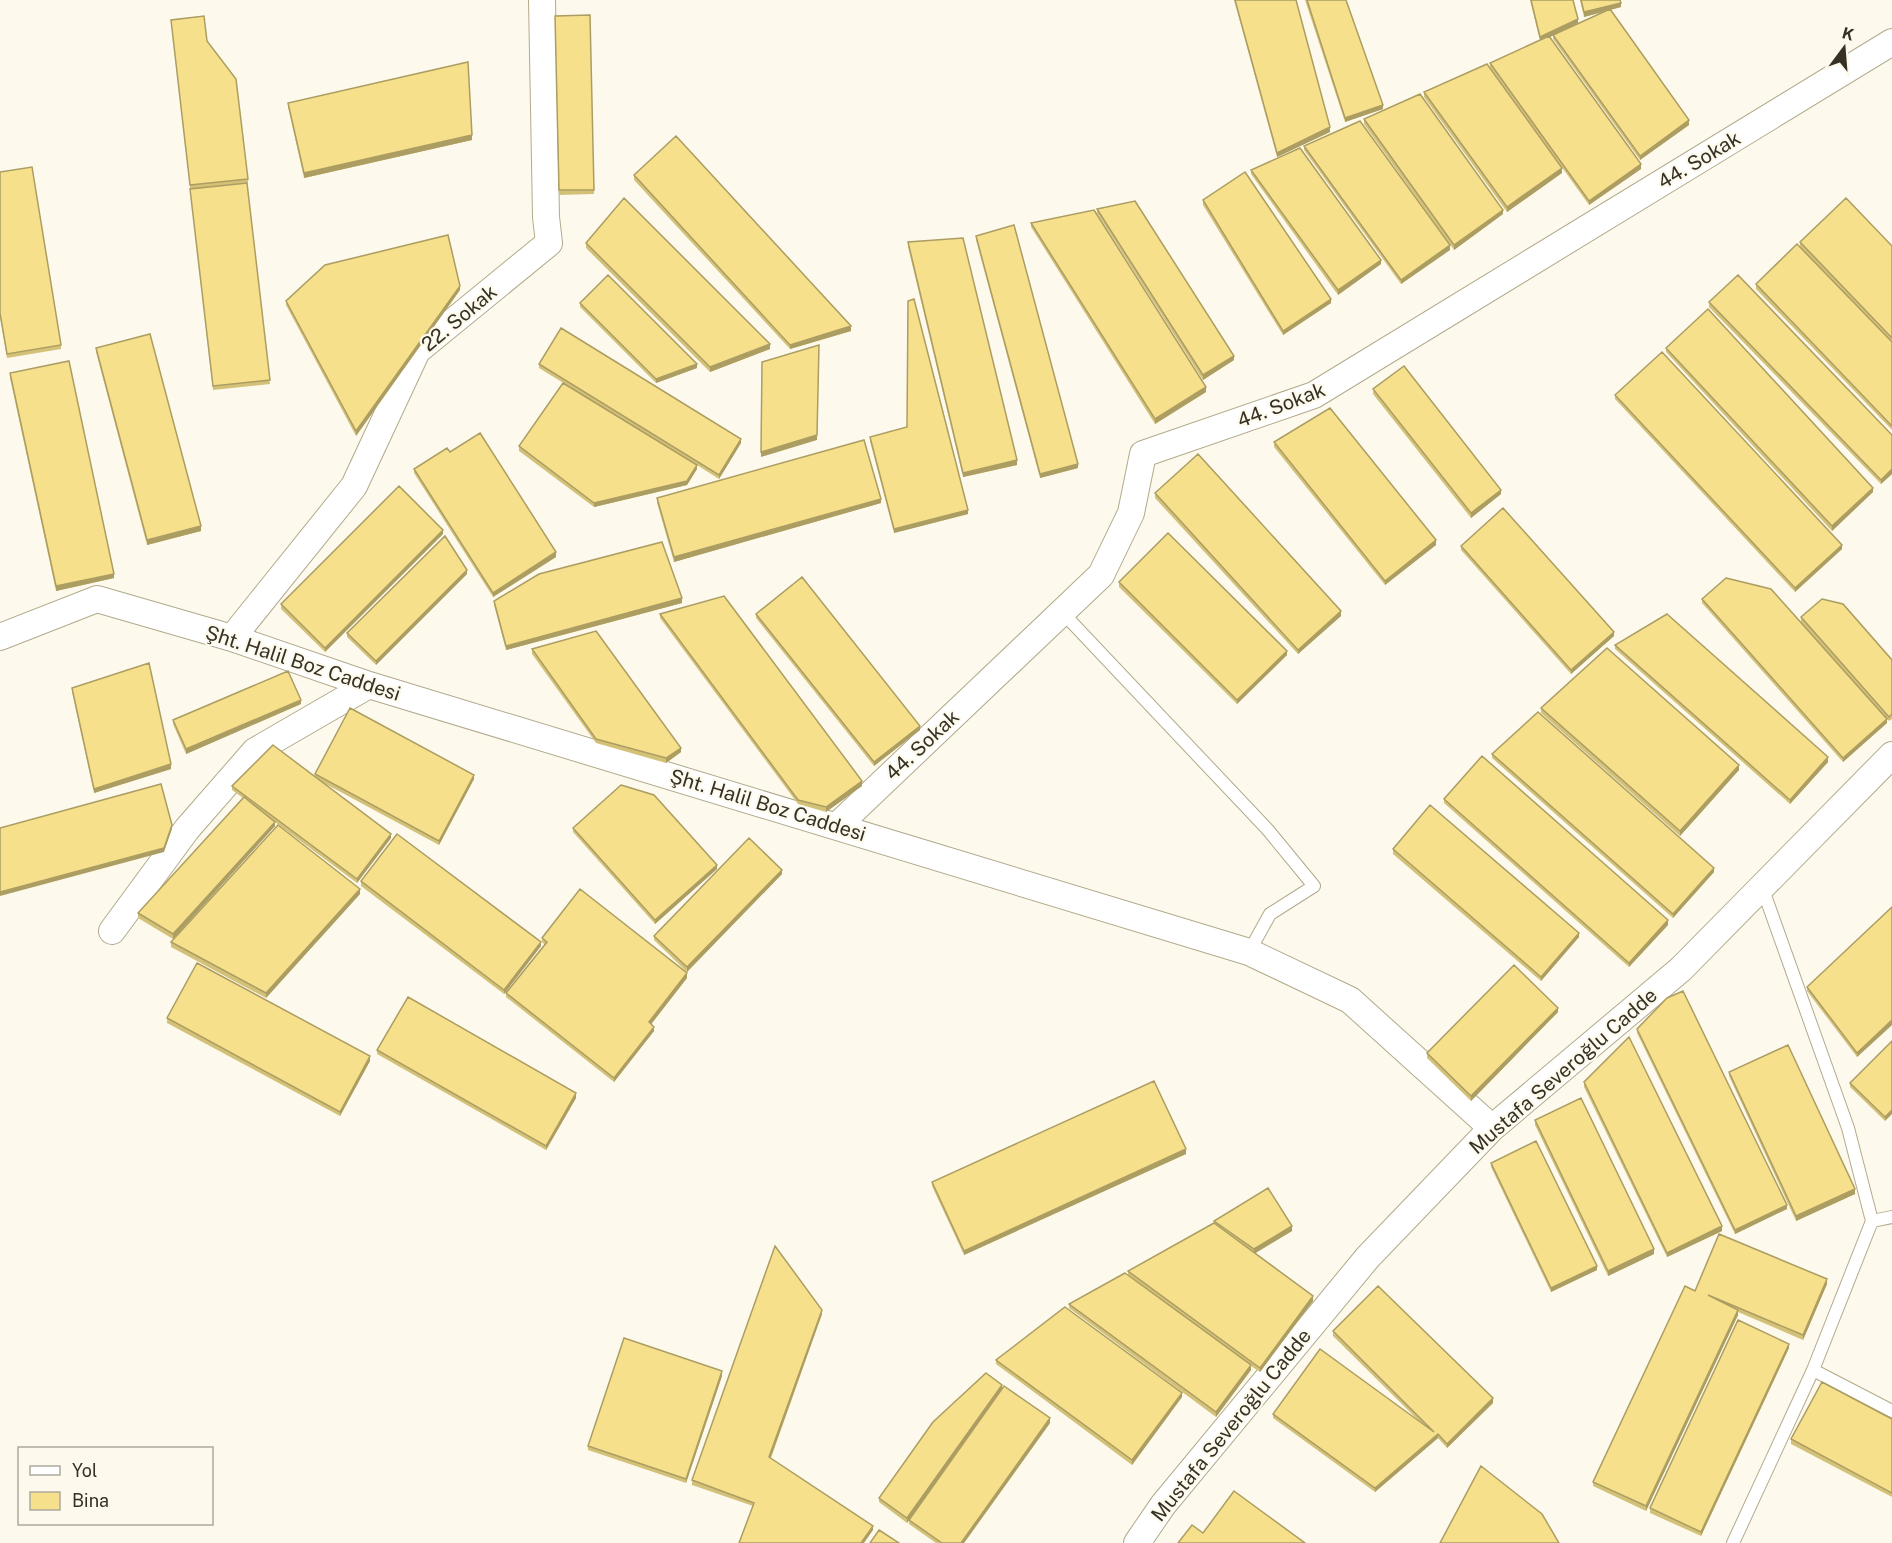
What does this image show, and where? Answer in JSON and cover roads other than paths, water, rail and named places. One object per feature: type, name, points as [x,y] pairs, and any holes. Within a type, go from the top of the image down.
[{"type":"street","name":"22. Sokak","points":[[232,638],[354,486],[417,351],[549,243],[546,216],[542,0]]},
{"type":"street","name":"44. Sokak","points":[[837,826],[1101,575],[1131,513],[1143,454],[1314,395],[1892,42]]},
{"type":"street","name":"Şht. Halil Boz Caddesi","points":[[0,637],[97,599],[232,638],[369,685],[1249,952],[1350,1000],[1492,1128]]},
{"type":"street","points":[[112,931],[187,829],[255,751],[369,685]]},
{"type":"street","name":"Mustafa Severoğlu Cadde","points":[[1137,1543],[1163,1505],[1368,1257],[1492,1128],[1681,969],[1892,755]]},
{"type":"lane","points":[[1062,612],[1268,830],[1314,886],[1270,914],[1249,952]]},
{"type":"lane","points":[[1733,1543],[1813,1370],[1872,1221],[1848,1128],[1762,887]]},
{"type":"lane","points":[[1872,1221],[1892,1217]]},
{"type":"lane","points":[[1813,1370],[1892,1411]]}]
